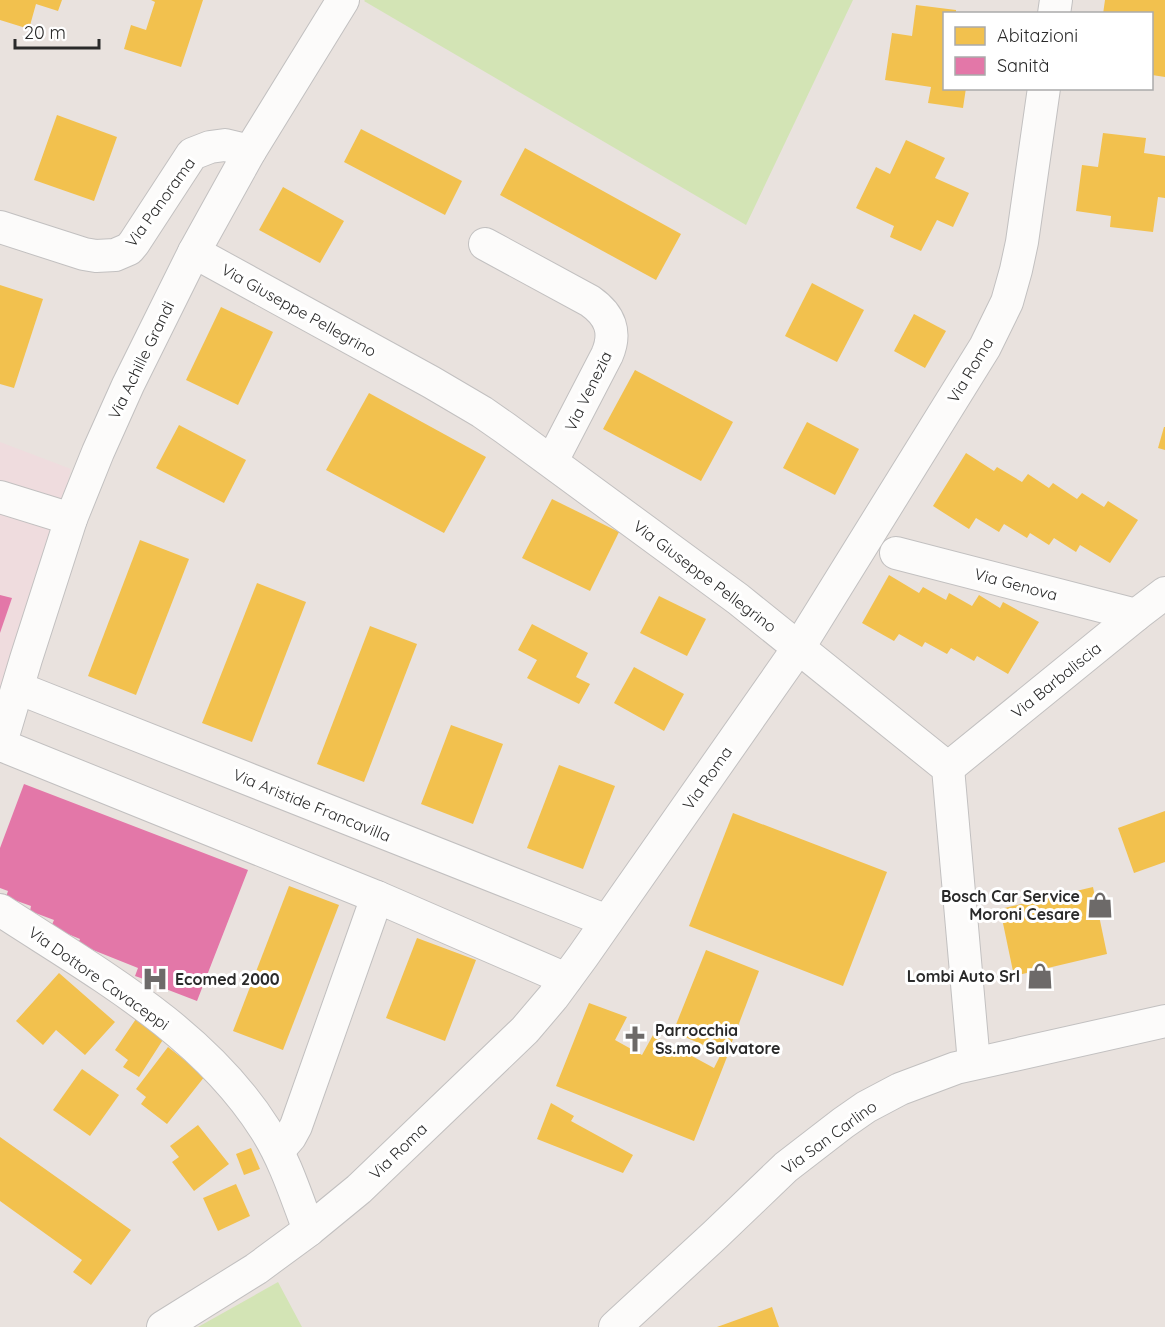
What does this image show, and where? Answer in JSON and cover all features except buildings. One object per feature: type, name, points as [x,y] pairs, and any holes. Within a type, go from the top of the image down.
[{"type":"street","name":"Via Achille Grandi","points":[[0,745],[71,519],[132,377],[194,252],[250,152],[343,0]]},
{"type":"street","name":"Via Roma","points":[[163,1327],[256,1269],[309,1230],[358,1189],[513,1041],[538,1015],[566,979],[799,647],[981,354],[1007,302],[1016,270],[1044,90]]},
{"type":"street","name":"Via Panorama","points":[[0,227],[84,254],[116,255],[129,249],[134,243],[192,154],[203,149],[225,145],[250,152]]},
{"type":"street","name":"Via Venezia","points":[[485,244],[590,301],[602,310],[610,324],[612,338],[607,355],[552,461]]},
{"type":"street","name":"Via Giuseppe Pellegrino","points":[[194,252],[458,397],[505,428],[738,599],[948,768]]},
{"type":"street","points":[[0,497],[71,519]]},
{"type":"street","name":"Via Genova","points":[[896,552],[1136,615]]},
{"type":"street","name":"Via Barbaliscia","points":[[948,768],[1165,593]]},
{"type":"street","name":"Via Aristide Francavilla","points":[[18,688],[607,921]]},
{"type":"street","points":[[0,745],[377,897],[566,979]]},
{"type":"street","points":[[948,768],[974,1063]]},
{"type":"street","points":[[278,1151],[296,1126],[377,897]]},
{"type":"street","name":"Via Dottore Cavaceppi","points":[[0,910],[118,987],[196,1048],[240,1094],[259,1120],[278,1151],[309,1230]]},
{"type":"street","name":"Via San Carlino","points":[[615,1327],[716,1235],[786,1167],[866,1107],[900,1089],[974,1063],[1165,1021]]},
{"type":"shaded area","points":[[0,442],[71,469],[49,560],[0,716]]},
{"type":"green space","points":[[365,0],[853,0],[746,225]]},
{"type":"green space","points":[[278,1282],[302,1327],[198,1327]]},
{"type":"place","name":"Bosch Car Service Moroni Cesare","points":[[1100,905]]},
{"type":"place","name":"Lombi Auto Srl","points":[[1040,976]]},
{"type":"place","name":"Ecomed 2000","points":[[155,979]]},
{"type":"place","name":"Parrocchia Ss.mo Salvatore","points":[[635,1039]]}]
